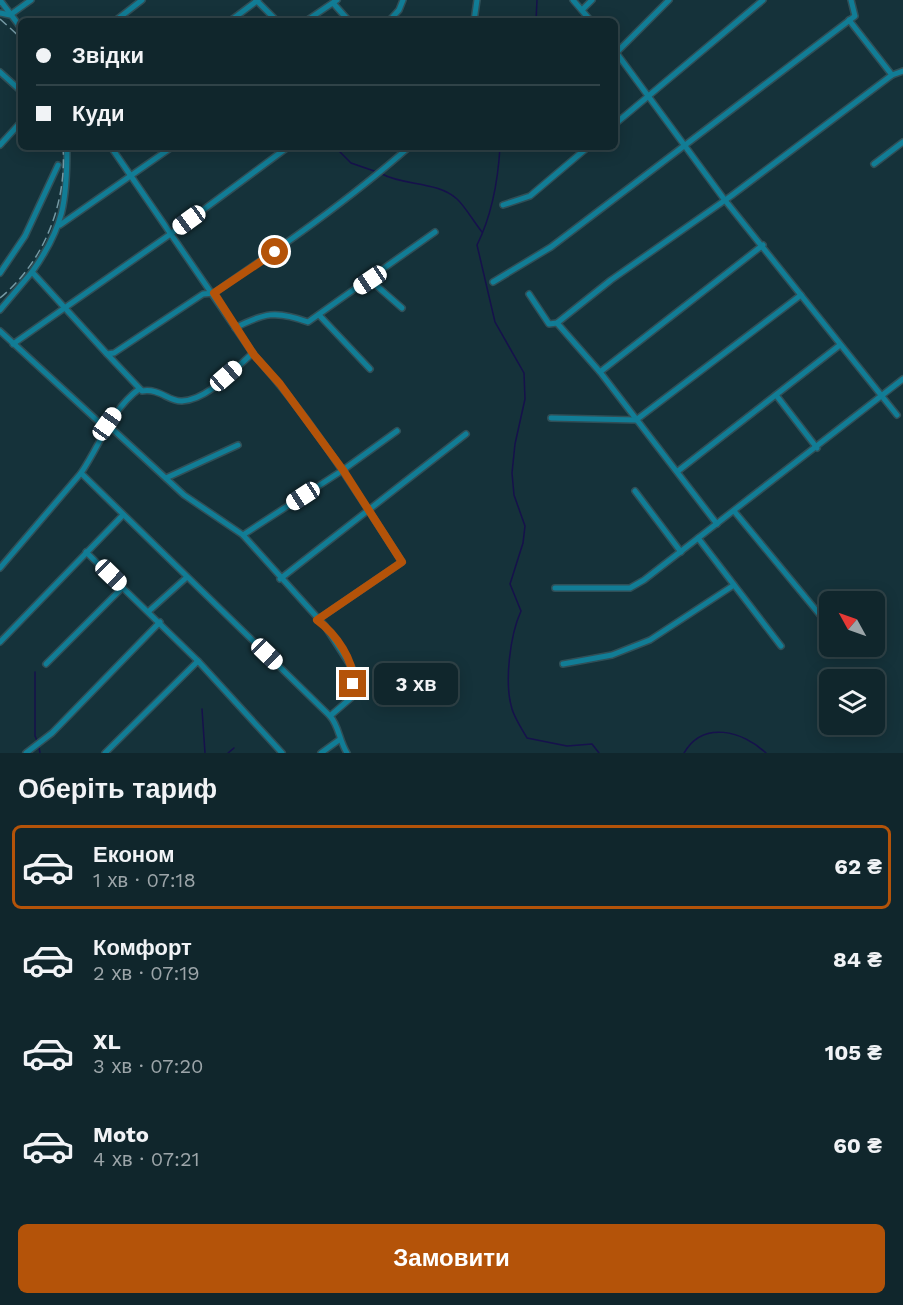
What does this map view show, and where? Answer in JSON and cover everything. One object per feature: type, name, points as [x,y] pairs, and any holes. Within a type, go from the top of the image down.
[{"type":"street","points":[[0,0],[18,24]]},
{"type":"street","points":[[0,13],[10,15],[31,0]]},
{"type":"street","points":[[119,18],[142,0]]},
{"type":"street","points":[[234,18],[257,0],[274,18]]},
{"type":"street","points":[[392,18],[399,10],[403,0]]},
{"type":"street","points":[[474,18],[477,0]]},
{"type":"street","points":[[573,0],[589,18]]},
{"type":"street","points":[[582,10],[592,0]]},
{"type":"street","points":[[618,50],[669,0]]},
{"type":"street","points":[[618,121],[763,0]]},
{"type":"street","points":[[494,282],[551,247],[855,16],[851,0]]},
{"type":"street","points":[[311,18],[335,2],[347,18]]},
{"type":"street","points":[[849,20],[892,75]]},
{"type":"street","points":[[618,57],[724,199],[897,415]]},
{"type":"street","points":[[529,294],[549,324],[557,323],[611,280],[892,75],[903,71]]},
{"type":"street","points":[[0,72],[18,88]]},
{"type":"street","points":[[0,145],[18,125]]},
{"type":"street","points":[[874,164],[903,142]]},
{"type":"street","points":[[0,310],[32,272],[60,225],[66,187],[67,150]]},
{"type":"street","points":[[113,150],[214,293],[235,328],[280,384],[343,470],[402,562],[317,620]]},
{"type":"street","points":[[60,225],[168,150]]},
{"type":"street","points":[[14,344],[172,233],[284,150]]},
{"type":"street","points":[[107,354],[114,353],[203,294],[214,293],[333,211],[406,150]]},
{"type":"street","points":[[503,205],[530,196],[584,150]]},
{"type":"street","points":[[0,273],[25,236],[58,165]]},
{"type":"street","points":[[235,328],[263,314],[274,313],[308,322],[435,232]]},
{"type":"street","points":[[600,372],[763,245]]},
{"type":"street","points":[[32,272],[139,389],[154,389],[181,401],[199,396],[253,353]]},
{"type":"street","points":[[370,280],[402,308]]},
{"type":"street","points":[[551,418],[636,420],[801,295]]},
{"type":"street","points":[[319,315],[370,369]]},
{"type":"street","points":[[557,323],[600,372],[717,524]]},
{"type":"street","points":[[0,331],[101,424],[107,424],[184,495],[243,535],[280,579],[334,636],[354,671],[351,698],[330,716]]},
{"type":"street","points":[[678,471],[840,345]]},
{"type":"street","points":[[555,588],[630,588],[817,448],[903,379]]},
{"type":"street","points":[[0,568],[81,473],[97,450],[107,424],[139,389]]},
{"type":"street","points":[[776,395],[817,448]]},
{"type":"street","points":[[243,535],[343,470],[397,431]]},
{"type":"street","points":[[280,579],[466,434]]},
{"type":"street","points":[[166,478],[238,446]]},
{"type":"street","points":[[81,473],[122,516],[330,716],[336,723],[339,740],[347,753]]},
{"type":"street","points":[[635,491],[681,552]]},
{"type":"street","points":[[734,511],[819,614]]},
{"type":"street","points":[[0,642],[122,516]]},
{"type":"street","points":[[698,538],[781,646]]},
{"type":"street","points":[[86,552],[160,622],[282,753]]},
{"type":"street","points":[[148,611],[187,577]]},
{"type":"street","points":[[563,664],[612,655],[650,640],[734,585]]},
{"type":"street","points":[[46,664],[123,587]]},
{"type":"street","points":[[26,753],[52,733],[160,622]]},
{"type":"street","points":[[105,753],[198,661]]},
{"type":"street","points":[[321,753],[339,740]]},
{"type":"waterway","points":[[536,18],[537,0]]},
{"type":"waterway","points":[[338,150],[351,163],[377,172]]},
{"type":"waterway","points":[[500,150],[493,198],[487,222],[477,245],[495,322],[524,373],[525,399],[515,444],[512,473],[514,495],[525,526],[523,543],[510,584],[521,611],[509,659],[508,686],[512,709],[527,738],[567,746],[592,744],[599,753]]},
{"type":"waterway","points":[[382,174],[449,193],[460,202],[482,232]]},
{"type":"waterway","points":[[35,672],[35,736],[38,743]]},
{"type":"waterway","points":[[202,709],[205,753]]},
{"type":"waterway","points":[[684,753],[702,736],[724,732],[746,739],[766,753]]},
{"type":"waterway","points":[[39,747],[40,753]]},
{"type":"waterway","points":[[228,753],[234,748]]},
{"type":"railway","points":[[0,19],[18,35]]},
{"type":"railway","points":[[0,298],[29,267],[50,230],[61,189],[63,150]]},
{"type":"route","points":[[275,252],[214,293],[254,355],[280,384],[343,470],[402,562],[317,620],[334,636],[354,671],[353,684]]}]
